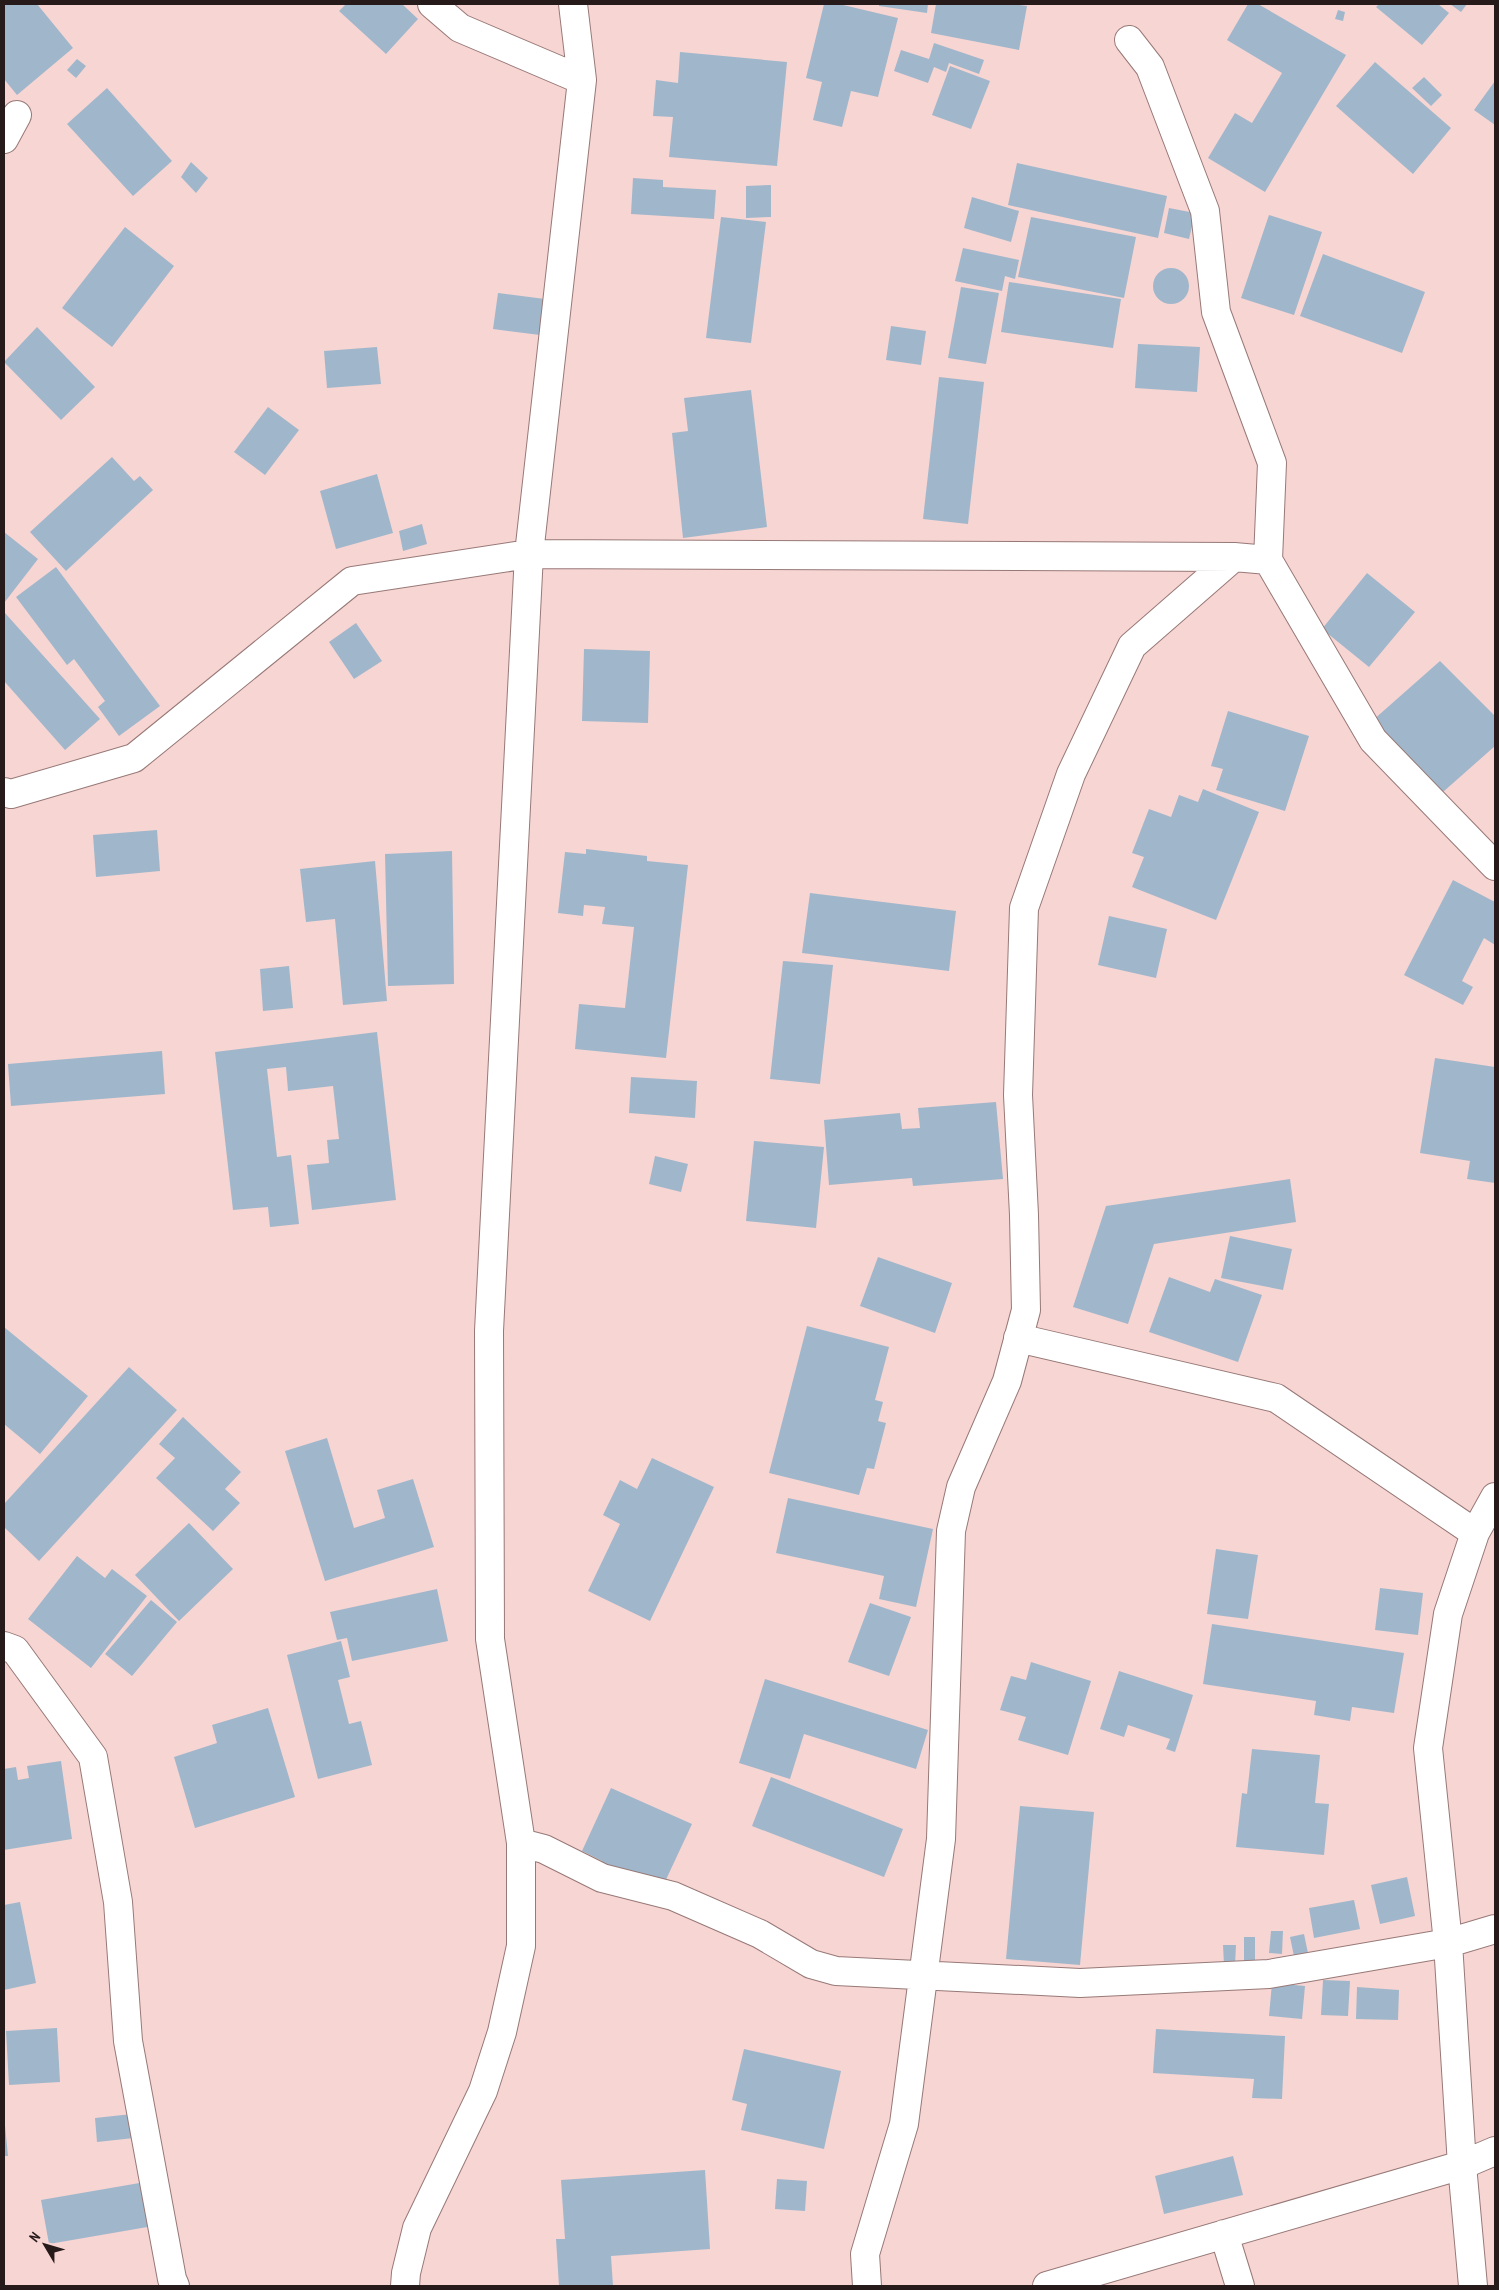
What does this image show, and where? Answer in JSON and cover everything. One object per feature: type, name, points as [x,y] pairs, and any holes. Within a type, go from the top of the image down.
[{"type":"street","points":[[432,4],[460,28],[582,80]]},
{"type":"street","points":[[406,2286],[406,2273],[417,2228],[483,2091],[502,2032],[521,1946],[521,1843],[490,1639],[490,1331],[529,554],[582,80],[573,4]]},
{"type":"street","points":[[1130,40],[1150,67],[1205,211],[1216,312],[1272,463],[1268,560],[1373,740],[1495,866]]},
{"type":"street","points":[[4,139],[17,115]]},
{"type":"street","points":[[4,792],[11,794],[134,758],[352,580],[529,554],[1234,556],[1268,560]]},
{"type":"street","points":[[867,2286],[865,2254],[904,2124],[941,1840],[952,1531],[961,1486],[1007,1381],[1026,1310],[1024,1214],[1018,1095],[1024,908],[1071,774],[1132,646],[1234,556]]},
{"type":"street","points":[[1018,1338],[1276,1398],[1475,1533]]},
{"type":"street","points":[[1473,2286],[1462,2165],[1448,1944],[1428,1748],[1448,1614],[1475,1533],[1495,1497]]},
{"type":"street","points":[[4,1646],[15,1650],[94,1758],[118,1902],[128,2041],[172,2279],[175,2286]]},
{"type":"street","points":[[521,1843],[544,1850],[602,1878],[673,1896],[760,1934],[811,1964],[836,1971],[1080,1983],[1269,1974],[1448,1944],[1495,1929]]},
{"type":"street","points":[[1047,2286],[1462,2165],[1495,2151]]},
{"type":"street","points":[[1224,2234],[1240,2286]]},
{"type":"building","points":[[4,4],[37,4],[73,48],[17,95],[4,79]]},
{"type":"building","points":[[346,4],[402,4],[418,19],[386,54],[339,11]]},
{"type":"building","points":[[824,4],[839,4],[898,18],[878,97],[851,91],[842,127],[813,120],[822,82],[806,78]]},
{"type":"building","points":[[879,4],[928,4],[927,13],[879,6]]},
{"type":"building","points":[[936,4],[1013,4],[1027,6],[1019,50],[931,33]]},
{"type":"building","points":[[1248,4],[1258,4],[1346,55],[1265,192],[1208,158],[1235,113],[1252,123],[1282,73],[1227,40]]},
{"type":"building","points":[[1379,4],[1438,4],[1449,13],[1422,45],[1376,7]]},
{"type":"building","points":[[1450,4],[1467,4],[1461,12]]},
{"type":"building","points":[[1338,10],[1345,12],[1343,21],[1335,19]]},
{"type":"building","points":[[934,43],[984,60],[979,74],[949,63],[946,72],[934,67],[928,83],[894,71],[901,50],[929,59]]},
{"type":"building","points":[[680,52],[787,62],[777,166],[669,157],[673,117],[653,116],[656,80],[678,83]]},
{"type":"building","points":[[77,59],[86,66],[76,78],[67,70]]},
{"type":"building","points":[[1375,62],[1451,128],[1413,174],[1336,106]]},
{"type":"building","points":[[950,66],[990,81],[971,129],[932,115]]},
{"type":"building","points":[[1424,77],[1442,95],[1431,106],[1412,88]]},
{"type":"building","points":[[1495,81],[1495,125],[1474,110]]},
{"type":"building","points":[[107,88],[172,161],[133,196],[67,124]]},
{"type":"building","points":[[191,162],[208,178],[196,193],[181,177]]},
{"type":"building","points":[[1017,163],[1167,196],[1158,238],[1008,205]]},
{"type":"building","points":[[633,178],[663,180],[663,187],[716,190],[714,219],[631,214]]},
{"type":"building","points":[[771,185],[771,217],[746,218],[746,186]]},
{"type":"building","points":[[972,197],[1019,211],[1011,242],[964,228]]},
{"type":"building","points":[[1169,208],[1195,213],[1189,239],[1164,233]]},
{"type":"building","points":[[1269,215],[1322,232],[1294,315],[1241,298]]},
{"type":"building","points":[[721,217],[766,222],[751,343],[706,338]]},
{"type":"building","points":[[1031,217],[1136,237],[1124,298],[1018,277]]},
{"type":"building","points":[[125,227],[174,266],[112,347],[62,308]]},
{"type":"building","points":[[963,248],[1019,260],[1015,279],[1005,276],[1002,291],[955,281]]},
{"type":"building","points":[[1323,254],[1425,292],[1402,353],[1300,316]]},
{"type":"building","points":[[1171,268],[1178,269],[1184,273],[1188,279],[1188,293],[1184,299],[1178,303],[1171,304],[1164,303],[1158,299],[1154,293],[1153,286],[1154,279],[1158,273],[1164,269]]},
{"type":"building","points":[[1009,282],[1121,299],[1113,348],[1001,332]]},
{"type":"building","points":[[961,287],[999,293],[986,364],[948,358]]},
{"type":"building","points":[[498,293],[545,299],[540,335],[493,329]]},
{"type":"building","points":[[891,326],[926,331],[921,365],[886,360]]},
{"type":"building","points":[[37,327],[95,387],[61,420],[4,362]]},
{"type":"building","points":[[1138,344],[1200,347],[1197,392],[1135,388]]},
{"type":"building","points":[[377,347],[381,384],[327,388],[324,351]]},
{"type":"building","points":[[939,377],[984,382],[968,524],[923,519]]},
{"type":"building","points":[[751,390],[767,527],[683,538],[672,433],[688,431],[684,398]]},
{"type":"building","points":[[268,407],[299,430],[265,475],[234,452]]},
{"type":"building","points":[[112,457],[134,481],[140,476],[153,490],[66,571],[30,532]]},
{"type":"building","points":[[377,474],[393,533],[336,549],[320,491]]},
{"type":"building","points":[[422,524],[427,544],[403,551],[399,531]]},
{"type":"building","points":[[4,532],[38,559],[4,603]]},
{"type":"building","points":[[56,567],[160,706],[119,736],[98,707],[105,701],[74,659],[67,665],[16,597]]},
{"type":"building","points":[[1367,573],[1415,612],[1369,667],[1322,629]]},
{"type":"building","points":[[5,613],[100,719],[65,750],[4,681]]},
{"type":"building","points":[[356,623],[382,661],[354,679],[329,642]]},
{"type":"building","points":[[584,649],[650,651],[648,723],[582,721]]},
{"type":"building","points":[[1440,661],[1495,716],[1495,746],[1443,792],[1372,721]]},
{"type":"building","points":[[1228,711],[1309,736],[1285,811],[1216,790],[1223,769],[1211,766]]},
{"type":"building","points":[[1203,789],[1259,812],[1216,920],[1132,887],[1144,857],[1132,853],[1149,809],[1171,817],[1179,795],[1198,802]]},
{"type":"building","points":[[157,830],[160,871],[96,877],[93,835]]},
{"type":"building","points":[[586,849],[647,856],[647,861],[688,865],[666,1058],[575,1049],[579,1004],[625,1008],[634,927],[602,924],[605,907],[584,905],[583,916],[558,913],[565,852],[586,854]]},
{"type":"building","points":[[452,851],[454,984],[388,986],[385,854]]},
{"type":"building","points":[[375,861],[387,1001],[343,1005],[335,919],[306,922],[300,869]]},
{"type":"building","points":[[1453,880],[1495,902],[1495,945],[1484,938],[1462,981],[1473,987],[1463,1005],[1404,975]]},
{"type":"building","points":[[810,893],[956,911],[949,971],[802,953]]},
{"type":"building","points":[[1109,916],[1167,929],[1156,978],[1098,965]]},
{"type":"building","points":[[783,961],[833,965],[820,1084],[770,1079]]},
{"type":"building","points":[[289,966],[293,1008],[263,1011],[260,969]]},
{"type":"building","points":[[377,1032],[396,1200],[312,1210],[307,1165],[329,1163],[327,1140],[339,1139],[333,1086],[288,1091],[286,1067],[267,1069],[277,1157],[291,1155],[299,1224],[270,1227],[268,1207],[233,1210],[215,1052]]},
{"type":"building","points":[[162,1051],[165,1094],[11,1106],[8,1064]]},
{"type":"building","points":[[1435,1058],[1495,1067],[1495,1183],[1467,1179],[1470,1161],[1420,1153]]},
{"type":"building","points":[[631,1077],[697,1081],[695,1118],[629,1113]]},
{"type":"building","points":[[996,1102],[1003,1179],[913,1186],[912,1178],[829,1185],[824,1120],[900,1113],[902,1129],[920,1128],[918,1108]]},
{"type":"building","points":[[754,1141],[824,1147],[816,1228],[746,1221]]},
{"type":"building","points":[[655,1156],[688,1164],[681,1192],[649,1184]]},
{"type":"building","points":[[1290,1179],[1296,1222],[1154,1244],[1128,1324],[1073,1307],[1106,1206]]},
{"type":"building","points":[[1230,1236],[1292,1249],[1283,1290],[1221,1278]]},
{"type":"building","points":[[878,1257],[952,1283],[935,1333],[860,1306]]},
{"type":"building","points":[[1169,1277],[1210,1292],[1215,1279],[1262,1295],[1238,1362],[1149,1332]]},
{"type":"building","points":[[807,1326],[889,1347],[875,1400],[883,1402],[878,1421],[886,1423],[874,1469],[867,1468],[859,1495],[769,1473]]},
{"type":"building","points":[[4,1327],[88,1396],[40,1454],[4,1424]]},
{"type":"building","points":[[129,1367],[177,1410],[39,1561],[4,1527],[4,1504]]},
{"type":"building","points":[[183,1417],[241,1472],[225,1489],[240,1503],[213,1531],[156,1478],[175,1458],[159,1444]]},
{"type":"building","points":[[327,1438],[354,1528],[385,1518],[377,1490],[413,1479],[434,1547],[325,1581],[285,1451]]},
{"type":"building","points":[[652,1458],[714,1487],[650,1621],[588,1591],[620,1524],[603,1515],[620,1480],[637,1489]]},
{"type":"building","points":[[788,1498],[933,1529],[916,1607],[879,1599],[884,1576],[776,1553]]},
{"type":"building","points":[[189,1523],[233,1569],[179,1621],[135,1575]]},
{"type":"building","points":[[1216,1549],[1258,1555],[1248,1619],[1207,1614]]},
{"type":"building","points":[[77,1556],[105,1578],[112,1569],[147,1596],[91,1668],[28,1619]]},
{"type":"building","points":[[1380,1588],[1423,1593],[1418,1635],[1375,1630]]},
{"type":"building","points":[[437,1589],[448,1641],[352,1661],[347,1638],[337,1640],[330,1612]]},
{"type":"building","points":[[151,1600],[177,1622],[132,1676],[105,1654]]},
{"type":"building","points":[[870,1603],[911,1617],[889,1676],[848,1662]]},
{"type":"building","points":[[1212,1624],[1404,1653],[1394,1713],[1352,1707],[1350,1721],[1314,1715],[1316,1701],[1203,1684]]},
{"type":"building","points":[[341,1641],[350,1677],[338,1680],[349,1724],[361,1721],[372,1765],[318,1779],[287,1655]]},
{"type":"building","points":[[1031,1662],[1091,1681],[1068,1755],[1018,1740],[1026,1717],[1000,1710],[1011,1676],[1026,1680]]},
{"type":"building","points":[[1119,1671],[1193,1695],[1175,1752],[1166,1749],[1170,1739],[1128,1725],[1124,1737],[1100,1729]]},
{"type":"building","points":[[765,1679],[928,1730],[916,1769],[804,1734],[790,1779],[739,1763]]},
{"type":"building","points":[[268,1708],[295,1797],[195,1828],[174,1757],[217,1743],[212,1725]]},
{"type":"building","points":[[1252,1749],[1320,1755],[1315,1803],[1329,1804],[1324,1855],[1236,1847],[1242,1793],[1247,1794]]},
{"type":"building","points":[[61,1761],[72,1839],[4,1850],[4,1769],[16,1767],[18,1780],[29,1778],[27,1766]]},
{"type":"building","points":[[771,1777],[903,1829],[884,1877],[752,1826]]},
{"type":"building","points":[[611,1788],[692,1824],[663,1886],[599,1868],[602,1861],[582,1851]]},
{"type":"building","points":[[1020,1806],[1094,1812],[1080,1965],[1006,1959]]},
{"type":"building","points":[[1407,1877],[1415,1916],[1380,1924],[1371,1885]]},
{"type":"building","points":[[1354,1900],[1360,1929],[1314,1938],[1309,1908]]},
{"type":"building","points":[[20,1902],[36,1983],[4,1990],[4,1905]]},
{"type":"building","points":[[1271,1931],[1283,1931],[1282,1954],[1269,1953]]},
{"type":"building","points":[[1304,1934],[1309,1958],[1295,1961],[1290,1937]]},
{"type":"building","points":[[1244,1937],[1255,1937],[1255,1965],[1244,1964]]},
{"type":"building","points":[[1223,1945],[1236,1945],[1235,1965],[1224,1965]]},
{"type":"building","points":[[1323,1980],[1350,1981],[1348,2016],[1321,2015]]},
{"type":"building","points":[[1272,1983],[1305,1986],[1302,2019],[1269,2016]]},
{"type":"building","points":[[1357,1987],[1399,1990],[1398,2020],[1356,2019]]},
{"type":"building","points":[[57,2028],[60,2082],[9,2085],[6,2031]]},
{"type":"building","points":[[1156,2029],[1285,2036],[1282,2099],[1252,2098],[1254,2079],[1153,2073]]},
{"type":"building","points":[[744,2049],[841,2071],[824,2149],[741,2130],[747,2104],[732,2100]]},
{"type":"building","points":[[132,2114],[134,2138],[97,2142],[95,2118]]},
{"type":"building","points":[[4,2115],[8,2156],[4,2156]]},
{"type":"building","points":[[1233,2156],[1243,2195],[1164,2214],[1155,2176]]},
{"type":"building","points":[[705,2170],[710,2249],[611,2256],[613,2286],[559,2286],[556,2239],[565,2239],[561,2180]]},
{"type":"building","points":[[777,2179],[807,2181],[805,2211],[775,2209]]},
{"type":"building","points":[[151,2181],[159,2225],[49,2244],[41,2200]]}]
